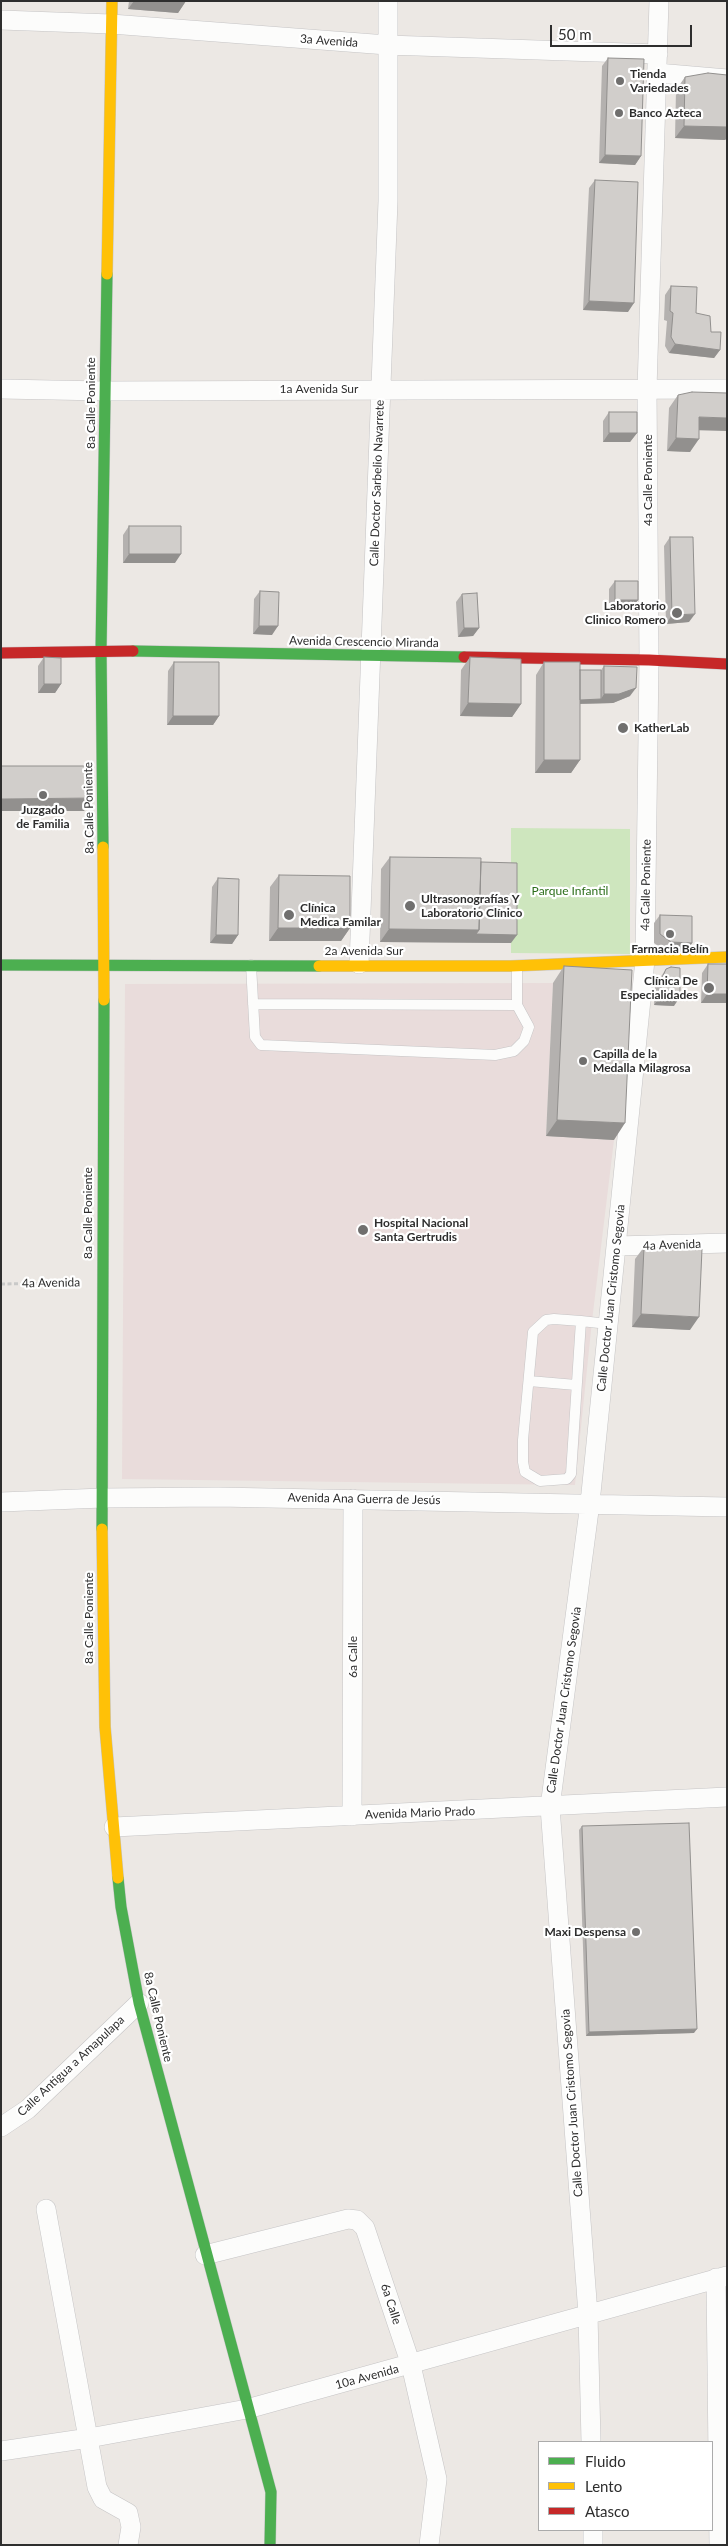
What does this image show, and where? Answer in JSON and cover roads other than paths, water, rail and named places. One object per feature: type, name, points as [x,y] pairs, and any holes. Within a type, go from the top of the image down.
[{"type":"street","name":"8a Calle Poniente","points":[[112,1],[101,650],[104,964],[102,1618],[105,1717],[121,1907],[139,2003],[205,2255],[272,2492],[270,2545]]},
{"type":"street","name":"Calle Doctor Sarbelio Navarrete","points":[[359,964],[388,201],[388,1]]},
{"type":"street","name":"4a Calle Poniente","points":[[645,960],[649,660],[647,388],[659,1]]},
{"type":"street","name":"3a Avenida","points":[[1,20],[111,24],[658,63],[727,79]]},
{"type":"street","name":"1a Avenida Sur","points":[[1,389],[104,391],[727,389]]},
{"type":"street","name":"Avenida Crescencio Miranda","points":[[1,653],[101,650],[649,660],[727,664]]},
{"type":"street","name":"2a Avenida Sur","points":[[1,965],[517,965],[727,957]]},
{"type":"street","name":"Calle Doctor Juan Cristomo Segovia","points":[[591,2441],[588,2314],[550,1807],[590,1503],[645,960]]},
{"type":"street","name":"4a Avenida","points":[[617,1246],[727,1243]]},
{"type":"street","name":"Avenida Ana Guerra de Jesús","points":[[1,1502],[103,1498],[353,1499],[727,1506]]},
{"type":"street","name":"6a Calle","points":[[352,1816],[353,1499]]},
{"type":"street","name":"Avenida Mario Prado","points":[[114,1827],[727,1797]]},
{"type":"street","name":"Calle Antigua a Amapulapa","points":[[1,2127],[28,2109],[139,2003]]},
{"type":"street","points":[[46,2209],[97,2487],[102,2499],[128,2513],[131,2527],[128,2545]]},
{"type":"street","name":"6a Calle","points":[[205,2255],[348,2219],[357,2220],[365,2228],[411,2365],[437,2479],[429,2545]]},
{"type":"street","name":"10a Avenida","points":[[1,2451],[89,2438],[247,2409],[411,2365],[721,2277]]},
{"type":"street","points":[[719,2545],[721,2277]]},
{"type":"street","points":[[592,2531],[593,2545]]},
{"type":"lane","points":[[251,964],[255,1037],[261,1044],[495,1055],[514,1051],[524,1040],[529,1027],[518,1005],[517,965]]},
{"type":"lane","points":[[253,1004],[518,1005]]},
{"type":"lane","points":[[581,1321],[571,1474],[567,1479],[540,1481],[525,1472],[523,1462],[522,1440],[533,1332],[546,1320],[554,1318],[581,1321],[608,1324]]},
{"type":"lane","points":[[528,1381],[576,1385]]},
{"type":"place","name":"Tienda Variedades","points":[[620,81]]},
{"type":"place","name":"Banco Azteca","points":[[619,113]]},
{"type":"place","name":"Laboratorio Clinico Romero","points":[[677,613]]},
{"type":"place","name":"KatherLab","points":[[623,728]]},
{"type":"place","name":"Juzgado de Familia","points":[[43,795]]},
{"type":"place","name":"Ultrasonografías Y Laboratorio Clínico","points":[[410,906]]},
{"type":"place","name":"Clínica Medica Familar","points":[[289,915]]},
{"type":"place","name":"Farmacia Belín","points":[[670,934]]},
{"type":"place","name":"Clínica De Especialidades","points":[[709,988]]},
{"type":"place","name":"Capilla de la Medalla Milagrosa","points":[[583,1061]]},
{"type":"place","name":"Hospital Nacional Santa Gertrudis","points":[[363,1230]]},
{"type":"place","name":"Maxi Despensa","points":[[636,1932]]},
{"type":"park label","name":"Parque Infantil","points":[[570,891]]}]
